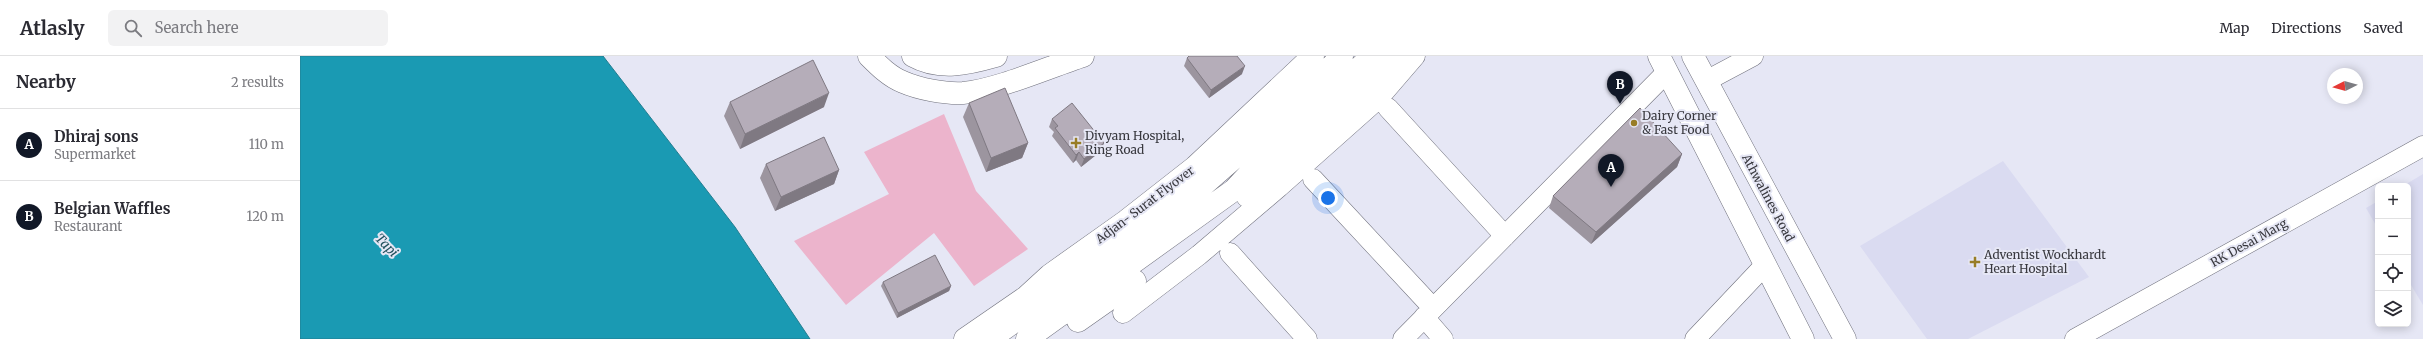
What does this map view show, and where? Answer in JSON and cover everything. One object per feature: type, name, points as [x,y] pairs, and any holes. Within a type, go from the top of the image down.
[{"type":"main road","points":[[869,56],[882,68],[902,82],[935,90],[963,93],[990,87],[1083,56]]},
{"type":"main road","points":[[913,56],[932,63],[948,65],[966,64],[996,56]]},
{"type":"main road","name":"Adjan- Surat Flyover","points":[[965,339],[1026,296],[1050,275],[1126,221],[1195,166],[1313,56]]},
{"type":"main road","points":[[990,339],[1200,188],[1265,130],[1342,56]]},
{"type":"main road","points":[[1027,339],[1234,190],[1281,140],[1372,56]]},
{"type":"main road","points":[[1053,339],[1139,278],[1246,196],[1370,84],[1396,56]]},
{"type":"main road","name":"Athwalines Road","points":[[1693,56],[1845,339]]},
{"type":"main road","points":[[1663,64],[1802,339]]},
{"type":"street","points":[[1123,313],[1199,254],[1279,187],[1378,99],[1415,56]]},
{"type":"street","points":[[1706,81],[1753,56]]},
{"type":"street","points":[[1403,339],[1505,236],[1663,64]]},
{"type":"street","points":[[1388,108],[1505,236]]},
{"type":"street","name":"RK Desai Marg","points":[[2075,339],[2423,146]]},
{"type":"street","points":[[1313,179],[1429,312],[1443,339]]},
{"type":"street","points":[[1230,253],[1307,339]]},
{"type":"street","points":[[1695,339],[1765,265]]},
{"type":"shaded area","points":[[944,114],[976,191],[1028,249],[974,286],[934,233],[846,305],[794,241],[889,194],[864,152]]},
{"type":"shaded area","name":"Adventist Wockhardt Heart Hospital","points":[[2003,161],[2089,277],[1968,339],[1927,339],[1860,246]]},
{"type":"shaded area","points":[[2423,174],[2423,305],[2411,285],[2411,183],[2408,183]]},
{"type":"shaded area","points":[[2375,203],[2375,224],[2366,208]]},
{"type":"water","name":"Tapi","points":[[300,56],[603,56],[735,227],[810,339],[300,339]]},
{"type":"building","points":[[1189,56],[1237,56],[1245,66],[1211,90],[1187,58]]},
{"type":"building","points":[[813,60],[829,93],[745,134],[730,102]]},
{"type":"building","points":[[1005,88],[1028,143],[991,158],[969,103]]},
{"type":"building","points":[[1072,103],[1104,143],[1084,159],[1079,152],[1076,155],[1055,128],[1058,126],[1052,119]]},
{"type":"building","points":[[1640,108],[1682,154],[1596,232],[1553,196]]},
{"type":"building","points":[[824,137],[839,170],[781,197],[766,164]]},
{"type":"building","points":[[935,255],[951,286],[898,313],[883,282]]},
{"type":"place","name":"Belgian Waffles","points":[[1620,104]]},
{"type":"place","name":"Dairy Corner & Fast Food","points":[[1634,123]]},
{"type":"place","name":"Divyam Hospital, Ring Road","points":[[1076,143]]},
{"type":"place","name":"Dhiraj sons","points":[[1611,187]]},
{"type":"place","name":"Adventist Wockhardt Heart Hospital","points":[[1975,262]]}]
